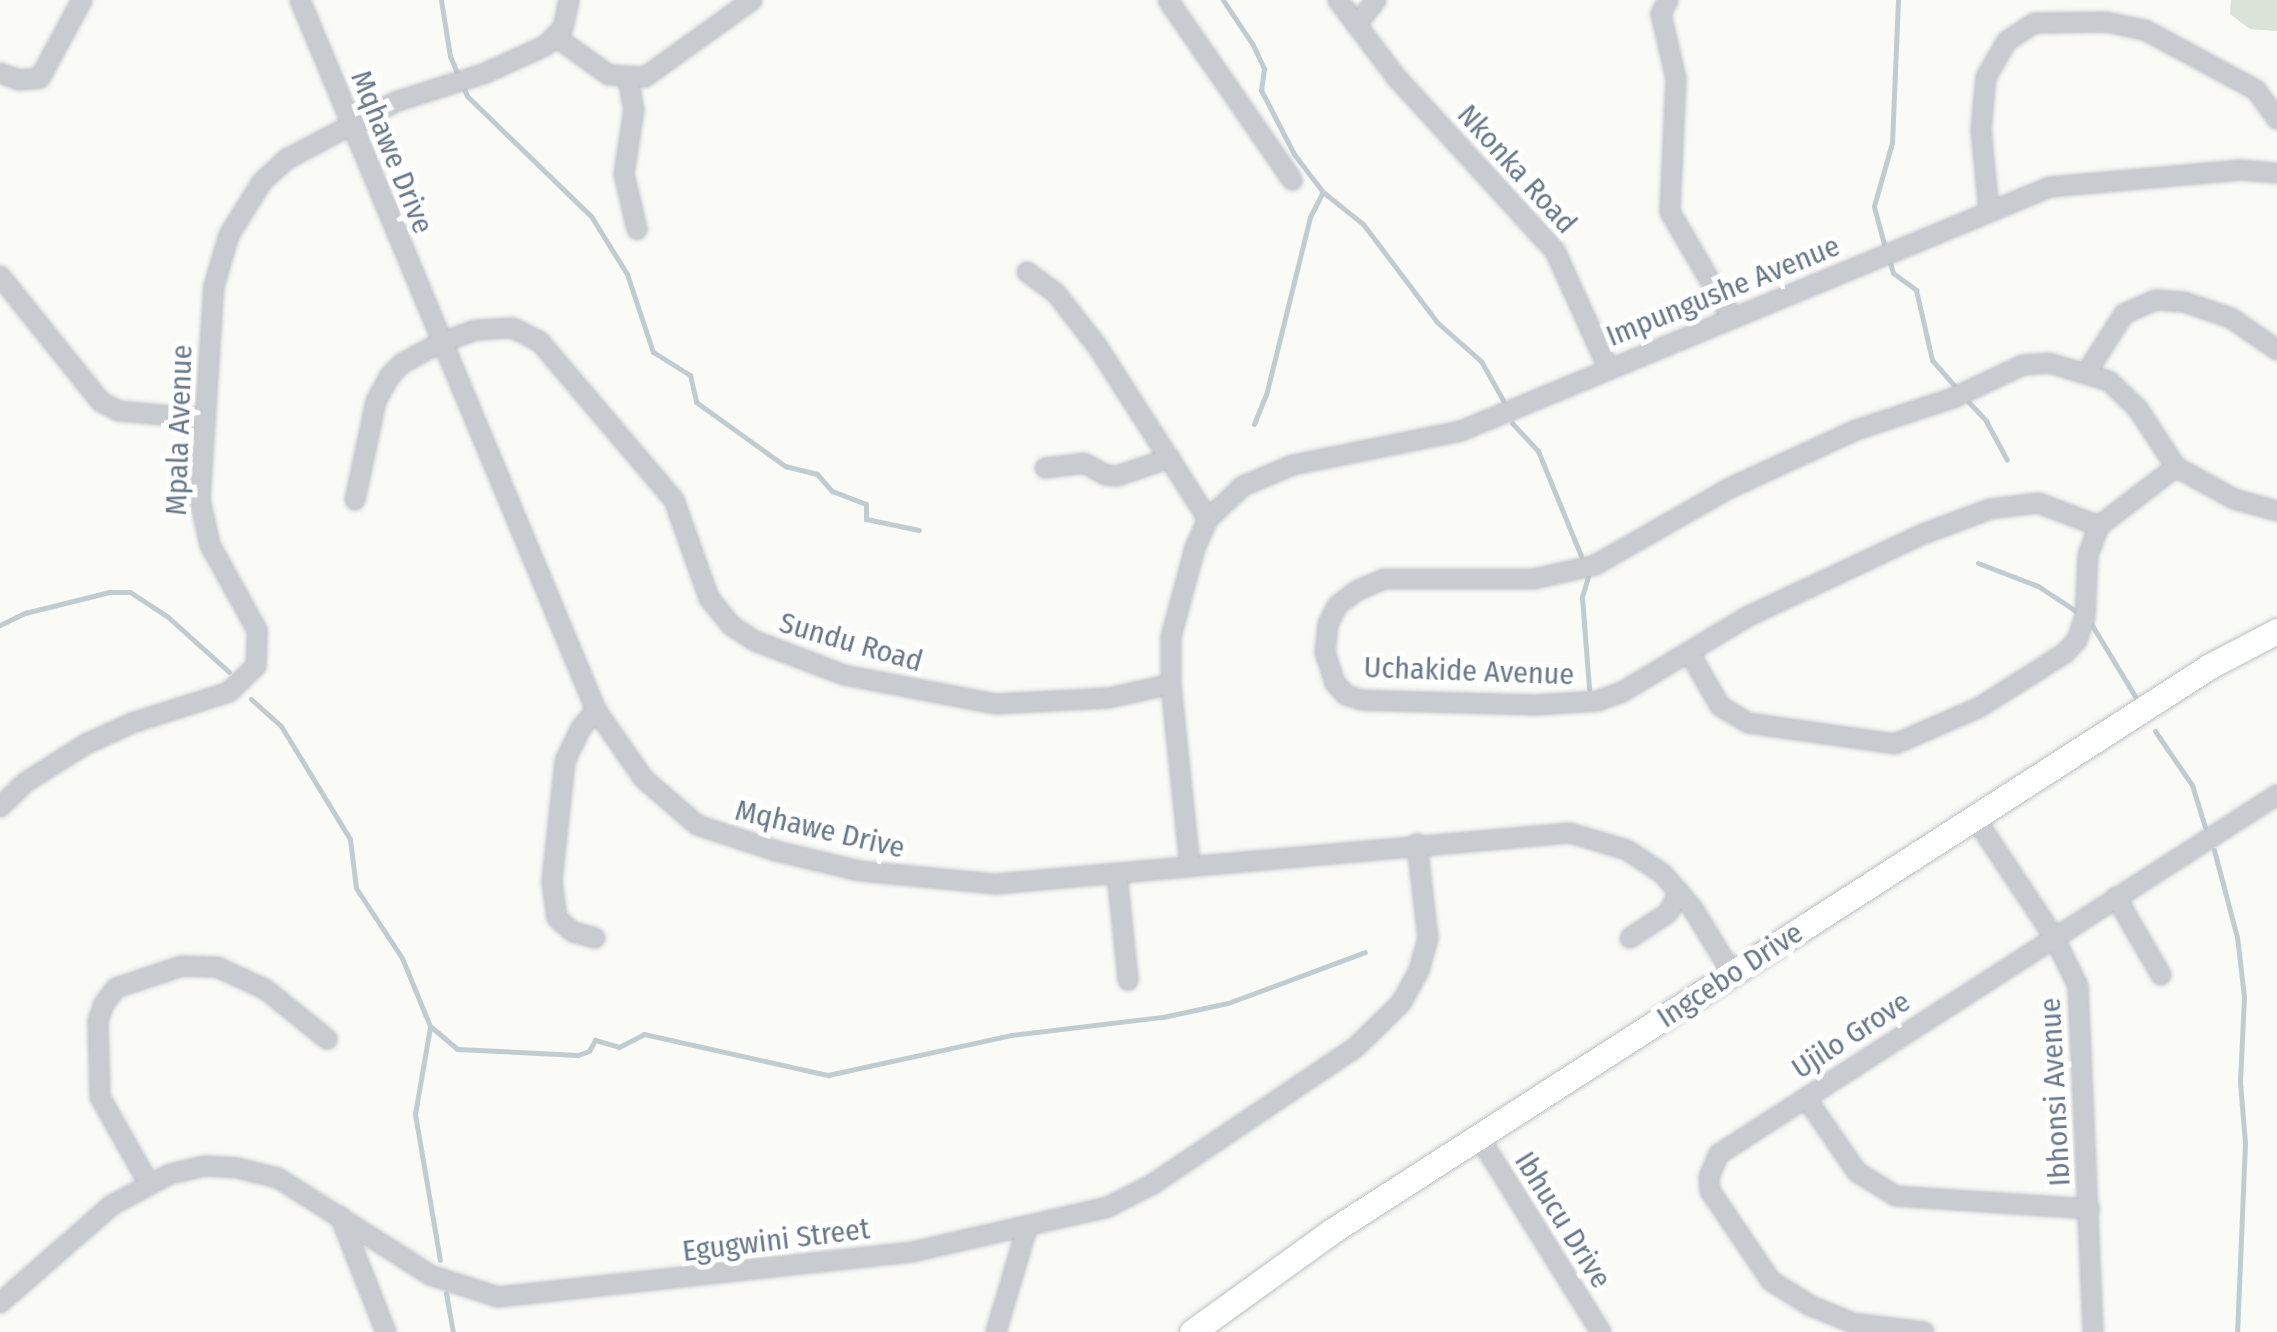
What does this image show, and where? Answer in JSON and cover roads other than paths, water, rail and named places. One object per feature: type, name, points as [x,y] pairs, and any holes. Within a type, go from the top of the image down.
[{"type":"main road","name":"Ingcebo Drive","points":[[1192,1332],[1271,1271],[2210,666],[2277,630]]},
{"type":"street","points":[[0,74],[19,80],[40,78],[82,0]]},
{"type":"street","name":"Mqhawe Drive","points":[[300,0],[596,710],[627,758],[668,803],[720,835],[860,870],[936,881],[996,884],[1550,833],[1592,837],[1647,862],[1679,892],[1732,973]]},
{"type":"street","points":[[569,0],[557,38],[609,75],[628,79],[660,69],[752,0]]},
{"type":"street","points":[[1168,0],[1292,180]]},
{"type":"street","name":"Nkonka Road","points":[[1338,0],[1396,78],[1555,251],[1608,368]]},
{"type":"street","points":[[1356,25],[1376,0]]},
{"type":"street","points":[[1668,0],[1661,14],[1676,79],[1670,212],[1732,318]]},
{"type":"street","points":[[1989,211],[1981,130],[1986,77],[2006,41],[2035,23],[2106,22],[2145,30],[2256,90],[2277,120]]},
{"type":"street","name":"Mpala Avenue","points":[[0,808],[26,782],[86,744],[132,723],[229,692],[256,666],[260,652],[257,630],[210,546],[201,517],[204,420],[214,286],[229,235],[275,170],[395,102],[482,74],[557,38]]},
{"type":"street","points":[[628,79],[634,109],[624,174],[637,229]]},
{"type":"street","name":"Impungushe Avenue","points":[[1190,866],[1171,684],[1171,637],[1190,565],[1208,519],[1231,496],[1259,477],[1316,460],[1461,431],[1989,211],[2072,182],[2242,170],[2277,173]]},
{"type":"street","points":[[1027,272],[1055,292],[1208,519]]},
{"type":"street","points":[[0,276],[101,402],[119,411],[204,420]]},
{"type":"street","points":[[2087,372],[2124,314],[2156,300],[2184,302],[2231,318],[2277,350]]},
{"type":"street","name":"Sundu Road","points":[[355,500],[361,457],[384,385],[401,364],[440,343],[498,327],[527,333],[540,342],[674,500],[709,598],[732,626],[755,642],[844,675],[996,704],[1109,698],[1171,684]]},
{"type":"street","name":"Uchakide Avenue","points":[[2098,526],[2038,503],[1990,509],[1827,579],[1611,696],[1536,705],[1352,698],[1334,683],[1324,646],[1331,616],[1342,600],[1384,579],[1405,576],[1505,580],[1574,572],[1605,560],[1730,488],[1856,430],[1953,398],[2006,371],[2040,362],[2087,372],[2122,391],[2176,467]]},
{"type":"street","points":[[1045,468],[1084,462],[1106,475],[1118,476],[1170,458]]},
{"type":"street","points":[[1689,652],[1720,706],[1748,724],[1878,744],[1918,737],[2018,684],[2077,640],[2086,616],[2088,555],[2098,526],[2176,467],[2252,507],[2277,510]]},
{"type":"street","points":[[595,938],[573,932],[557,918],[552,881],[564,760],[580,728],[596,710]]},
{"type":"street","name":"Ujilo Grove","points":[[1924,1332],[1853,1324],[1795,1297],[1760,1270],[1714,1198],[1709,1177],[1719,1154],[2277,795]]},
{"type":"street","name":"Ibhonsi Avenue","points":[[1975,818],[2054,937],[2080,996],[2092,1332]]},
{"type":"street","name":"Egugwini Street","points":[[0,1304],[96,1218],[149,1184],[204,1166],[251,1170],[278,1178],[430,1275],[482,1294],[510,1297],[912,1252],[1108,1207],[1153,1184],[1355,1048],[1401,1003],[1420,970],[1428,938],[1417,844]]},
{"type":"street","points":[[1117,874],[1128,980]]},
{"type":"street","points":[[1630,938],[1668,913],[1679,892]]},
{"type":"street","points":[[2116,898],[2162,975]]},
{"type":"street","points":[[149,1184],[100,1097],[98,1021],[116,988],[182,966],[216,967],[266,989],[327,1039]]},
{"type":"street","points":[[1806,1098],[1858,1172],[1896,1196],[2090,1209]]},
{"type":"street","name":"Ibhucu Drive","points":[[1479,1137],[1601,1332]]},
{"type":"street","points":[[340,1216],[386,1332]]},
{"type":"street","points":[[996,1332],[1027,1228]]},
{"type":"waterway","points":[[441,0],[450,56],[467,96],[591,216],[627,274],[653,352],[690,375],[696,402],[785,466],[817,474],[832,491],[866,504],[866,519],[919,530]]},
{"type":"waterway","points":[[1223,0],[1253,45],[1264,69],[1261,90],[1294,154],[1323,192],[1363,224],[1438,323],[1481,361],[1503,400]]},
{"type":"waterway","points":[[1884,244],[1874,206],[1892,143],[1898,0]]},
{"type":"waterway","points":[[1254,424],[1266,395],[1310,217],[1322,193]]},
{"type":"waterway","points":[[1890,263],[1893,273],[1916,290],[1932,360],[1957,389]]},
{"type":"waterway","points":[[1964,397],[1986,421],[2007,460]]},
{"type":"waterway","points":[[1512,423],[1538,451],[1581,556]]},
{"type":"waterway","points":[[1978,563],[2038,586],[2082,615]]},
{"type":"waterway","points":[[1588,577],[1582,597],[1589,689]]},
{"type":"waterway","points":[[0,625],[25,613],[109,592],[130,592],[168,617],[229,672]]},
{"type":"waterway","points":[[2090,622],[2135,696]]},
{"type":"waterway","points":[[251,699],[281,726],[350,839],[356,888],[402,958],[430,1026],[457,1049],[578,1055],[589,1051],[595,1040],[619,1047],[644,1034],[828,1075],[1011,1035],[1163,1017],[1228,1003],[1365,952]]},
{"type":"waterway","points":[[2155,731],[2192,785],[2205,827]]},
{"type":"waterway","points":[[2214,850],[2237,937],[2244,997],[2240,1082],[2245,1143],[2237,1332]]},
{"type":"waterway","points":[[430,1027],[415,1114],[440,1260]]},
{"type":"waterway","points":[[446,1293],[453,1332]]}]
